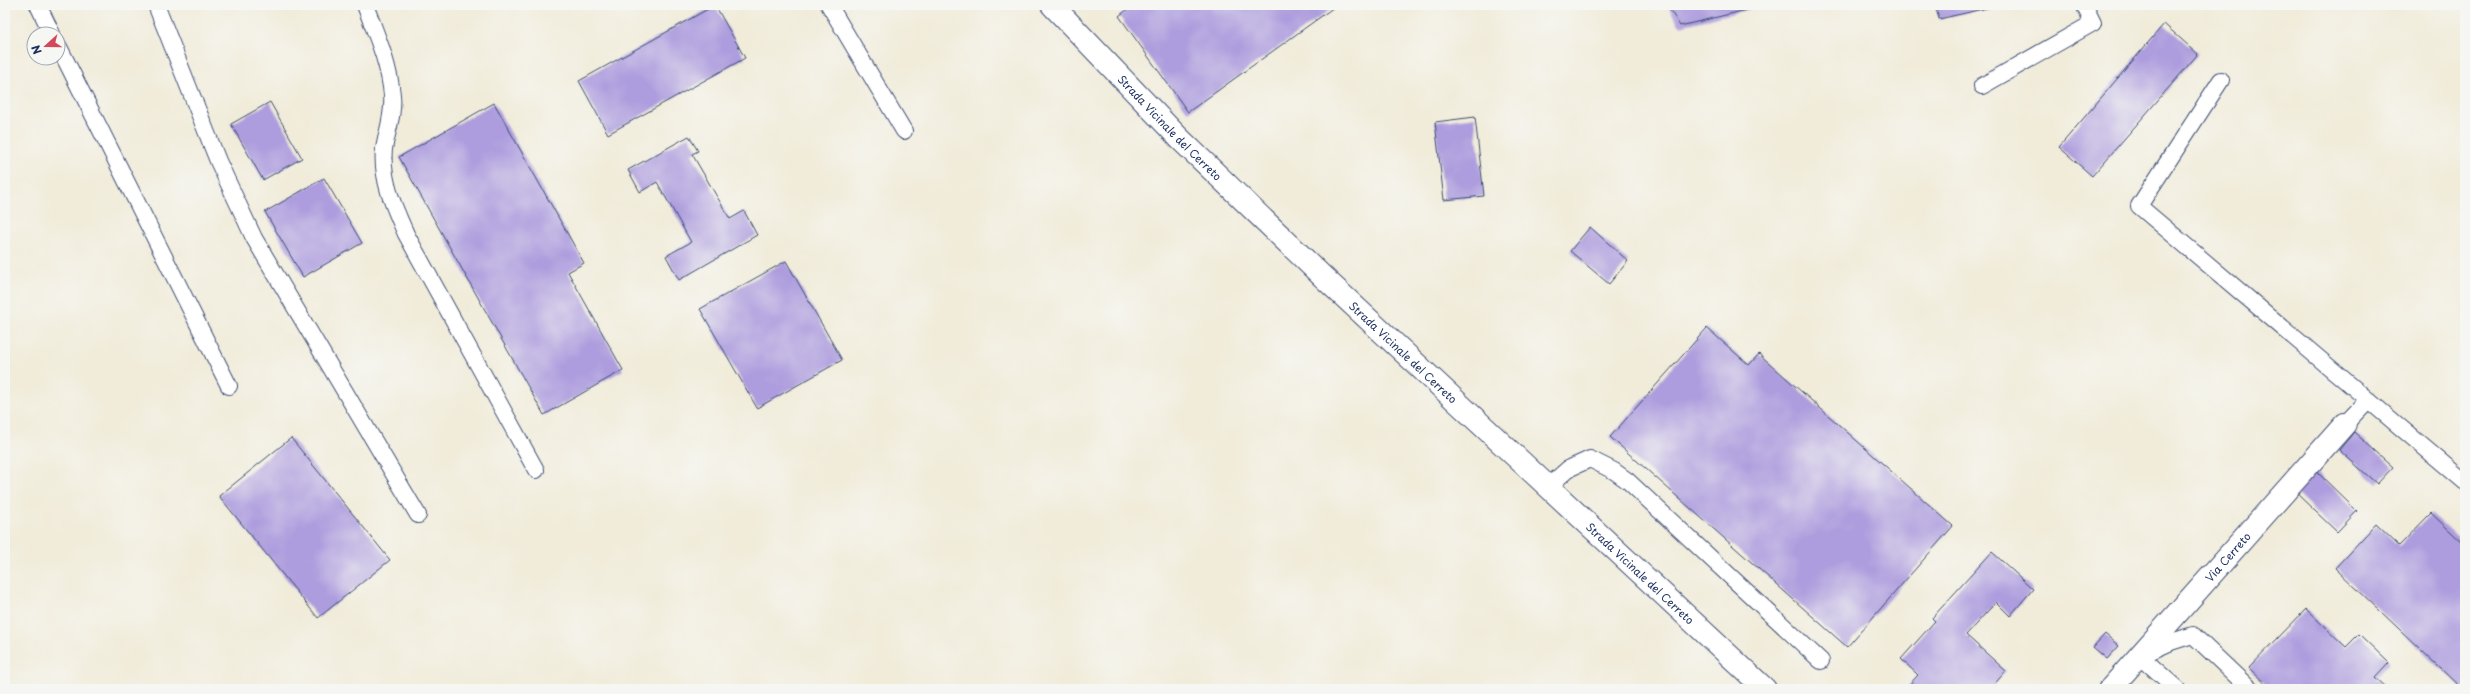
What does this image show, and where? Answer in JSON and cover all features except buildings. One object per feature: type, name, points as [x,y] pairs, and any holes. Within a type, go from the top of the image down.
[{"type":"street","name":"Strada Vicinale del Cerreto","points":[[1052,5],[1091,48],[1222,180],[1548,488],[1765,689]]},
{"type":"street","name":"Via Cerreto","points":[[2110,689],[2345,424]]},
{"type":"lane","points":[[38,5],[48,26]]},
{"type":"lane","points":[[156,5],[218,161],[254,238],[418,515]]},
{"type":"lane","points":[[364,5],[390,75],[392,118],[384,149],[384,164],[389,194],[406,234],[536,470]]},
{"type":"lane","points":[[829,5],[904,131]]},
{"type":"lane","points":[[1982,86],[2092,23],[2084,5]]},
{"type":"lane","points":[[66,61],[229,386]]},
{"type":"lane","points":[[2221,80],[2138,206],[2465,482]]},
{"type":"lane","points":[[2345,424],[2368,400]]},
{"type":"lane","points":[[1548,488],[1568,469],[1590,460],[1614,471],[1628,481],[1821,661]]},
{"type":"lane","points":[[2177,689],[2140,656],[2171,642],[2193,635],[2250,689]]}]
